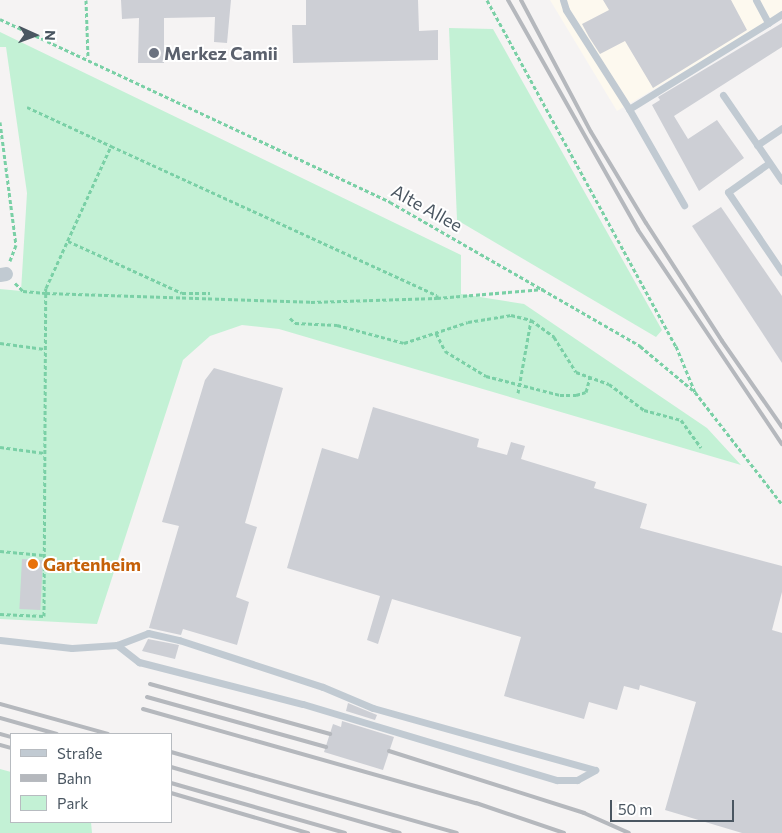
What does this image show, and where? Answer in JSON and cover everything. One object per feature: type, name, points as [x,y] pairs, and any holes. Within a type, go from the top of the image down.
[{"type":"lane","points":[[563,0],[566,10],[629,109],[684,205]]},
{"type":"lane","points":[[756,0],[768,23]]},
{"type":"lane","points":[[629,109],[782,14]]},
{"type":"lane","points":[[723,95],[782,182]]},
{"type":"lane","points":[[757,145],[782,128]]},
{"type":"lane","points":[[769,163],[728,192],[782,272]]},
{"type":"lane","points":[[0,640],[72,648],[117,646],[148,633],[180,640],[323,687],[373,708],[595,770],[577,780],[557,780],[303,704],[140,662],[117,646]]},
{"type":"path","points":[[86,0],[88,58]]},
{"type":"path","points":[[487,0],[676,346],[695,392]]},
{"type":"path","name":"Alte Allee","points":[[0,18],[390,202],[545,289],[640,346],[695,392],[782,504]]},
{"type":"path","points":[[27,107],[437,294],[437,298]]},
{"type":"path","points":[[0,122],[16,245],[3,275],[23,290],[46,293],[311,302],[437,298],[545,289]]},
{"type":"path","points":[[0,614],[44,616],[46,293],[111,146]]},
{"type":"path","points":[[68,240],[182,293],[210,294]]},
{"type":"path","points":[[290,318],[295,323],[336,325],[404,343],[468,322],[511,315],[531,320],[554,337],[576,372],[609,384],[644,410],[681,420],[701,448]]},
{"type":"path","points":[[518,393],[531,320]]},
{"type":"path","points":[[436,333],[446,352],[486,376],[534,388],[576,395],[586,392],[590,378]]},
{"type":"path","points":[[0,343],[45,348]]},
{"type":"path","points":[[0,447],[45,453]]},
{"type":"path","points":[[0,550],[43,555]]},
{"type":"shaded area","points":[[550,0],[782,0],[782,14],[617,111]]},
{"type":"green space","points":[[449,28],[493,29],[662,330],[656,337],[457,220]]},
{"type":"green space","points":[[0,32],[461,255],[461,294],[524,304],[707,428],[741,465],[279,329],[242,325],[210,336],[183,360],[97,624],[0,619],[0,289],[21,291],[27,193],[6,47],[0,47]]},
{"type":"green space","points":[[0,769],[10,772],[10,823],[91,823],[92,833],[0,833]]},
{"type":"building","points":[[121,0],[231,0],[227,43],[214,42],[215,17],[164,18],[164,63],[138,63],[139,18],[122,19]]},
{"type":"building","points":[[306,0],[418,0],[419,31],[438,30],[438,60],[293,63],[292,25],[306,25]]},
{"type":"building","points":[[603,0],[731,0],[747,30],[653,88],[625,41],[600,54],[589,37],[582,24],[609,10]]},
{"type":"building","points":[[782,23],[782,47],[674,116],[688,139],[717,120],[744,158],[699,191],[652,105],[660,100],[658,97]]},
{"type":"building","points":[[721,207],[782,296],[782,363],[692,226]]},
{"type":"building","points":[[214,368],[283,388],[245,523],[257,527],[236,597],[249,602],[237,645],[183,629],[181,635],[149,628],[179,526],[162,522],[205,380]]},
{"type":"building","points":[[373,407],[479,439],[477,447],[507,455],[511,442],[525,446],[521,459],[596,482],[594,488],[647,504],[640,528],[782,566],[782,592],[772,630],[782,633],[782,833],[742,833],[665,810],[696,702],[640,685],[639,690],[624,686],[617,710],[589,702],[584,719],[504,696],[521,637],[392,599],[378,644],[367,640],[380,596],[287,568],[322,448],[358,459]]},
{"type":"building","points":[[22,559],[43,560],[40,610],[19,609]]},
{"type":"building","points":[[148,639],[179,645],[175,659],[142,651]]},
{"type":"building","points":[[348,703],[377,715],[375,720],[346,711]]},
{"type":"building","points":[[342,721],[394,737],[383,770],[324,752],[333,724],[341,727]]},
{"type":"railway","points":[[508,0],[638,230],[782,444]]},
{"type":"railway","points":[[521,0],[591,132],[646,223],[722,341],[782,427]]},
{"type":"railway","points":[[150,684],[330,734]]},
{"type":"railway","points":[[147,697],[326,747]]},
{"type":"railway","points":[[0,704],[104,733]]},
{"type":"railway","points":[[143,709],[476,803],[564,833]]},
{"type":"railway","points":[[0,718],[53,733]]},
{"type":"railway","points":[[0,734],[10,737]]},
{"type":"railway","points":[[0,745],[10,748]]},
{"type":"railway","points":[[389,751],[584,813],[629,833]]},
{"type":"railway","points":[[172,752],[457,833]]},
{"type":"railway","points":[[172,767],[400,833]]},
{"type":"railway","points":[[172,783],[345,833]]},
{"type":"railway","points":[[172,793],[308,833]]},
{"type":"place","name":"Merkez Camii","points":[[154,53]]},
{"type":"place","name":"Gartenheim","points":[[33,564]]}]
